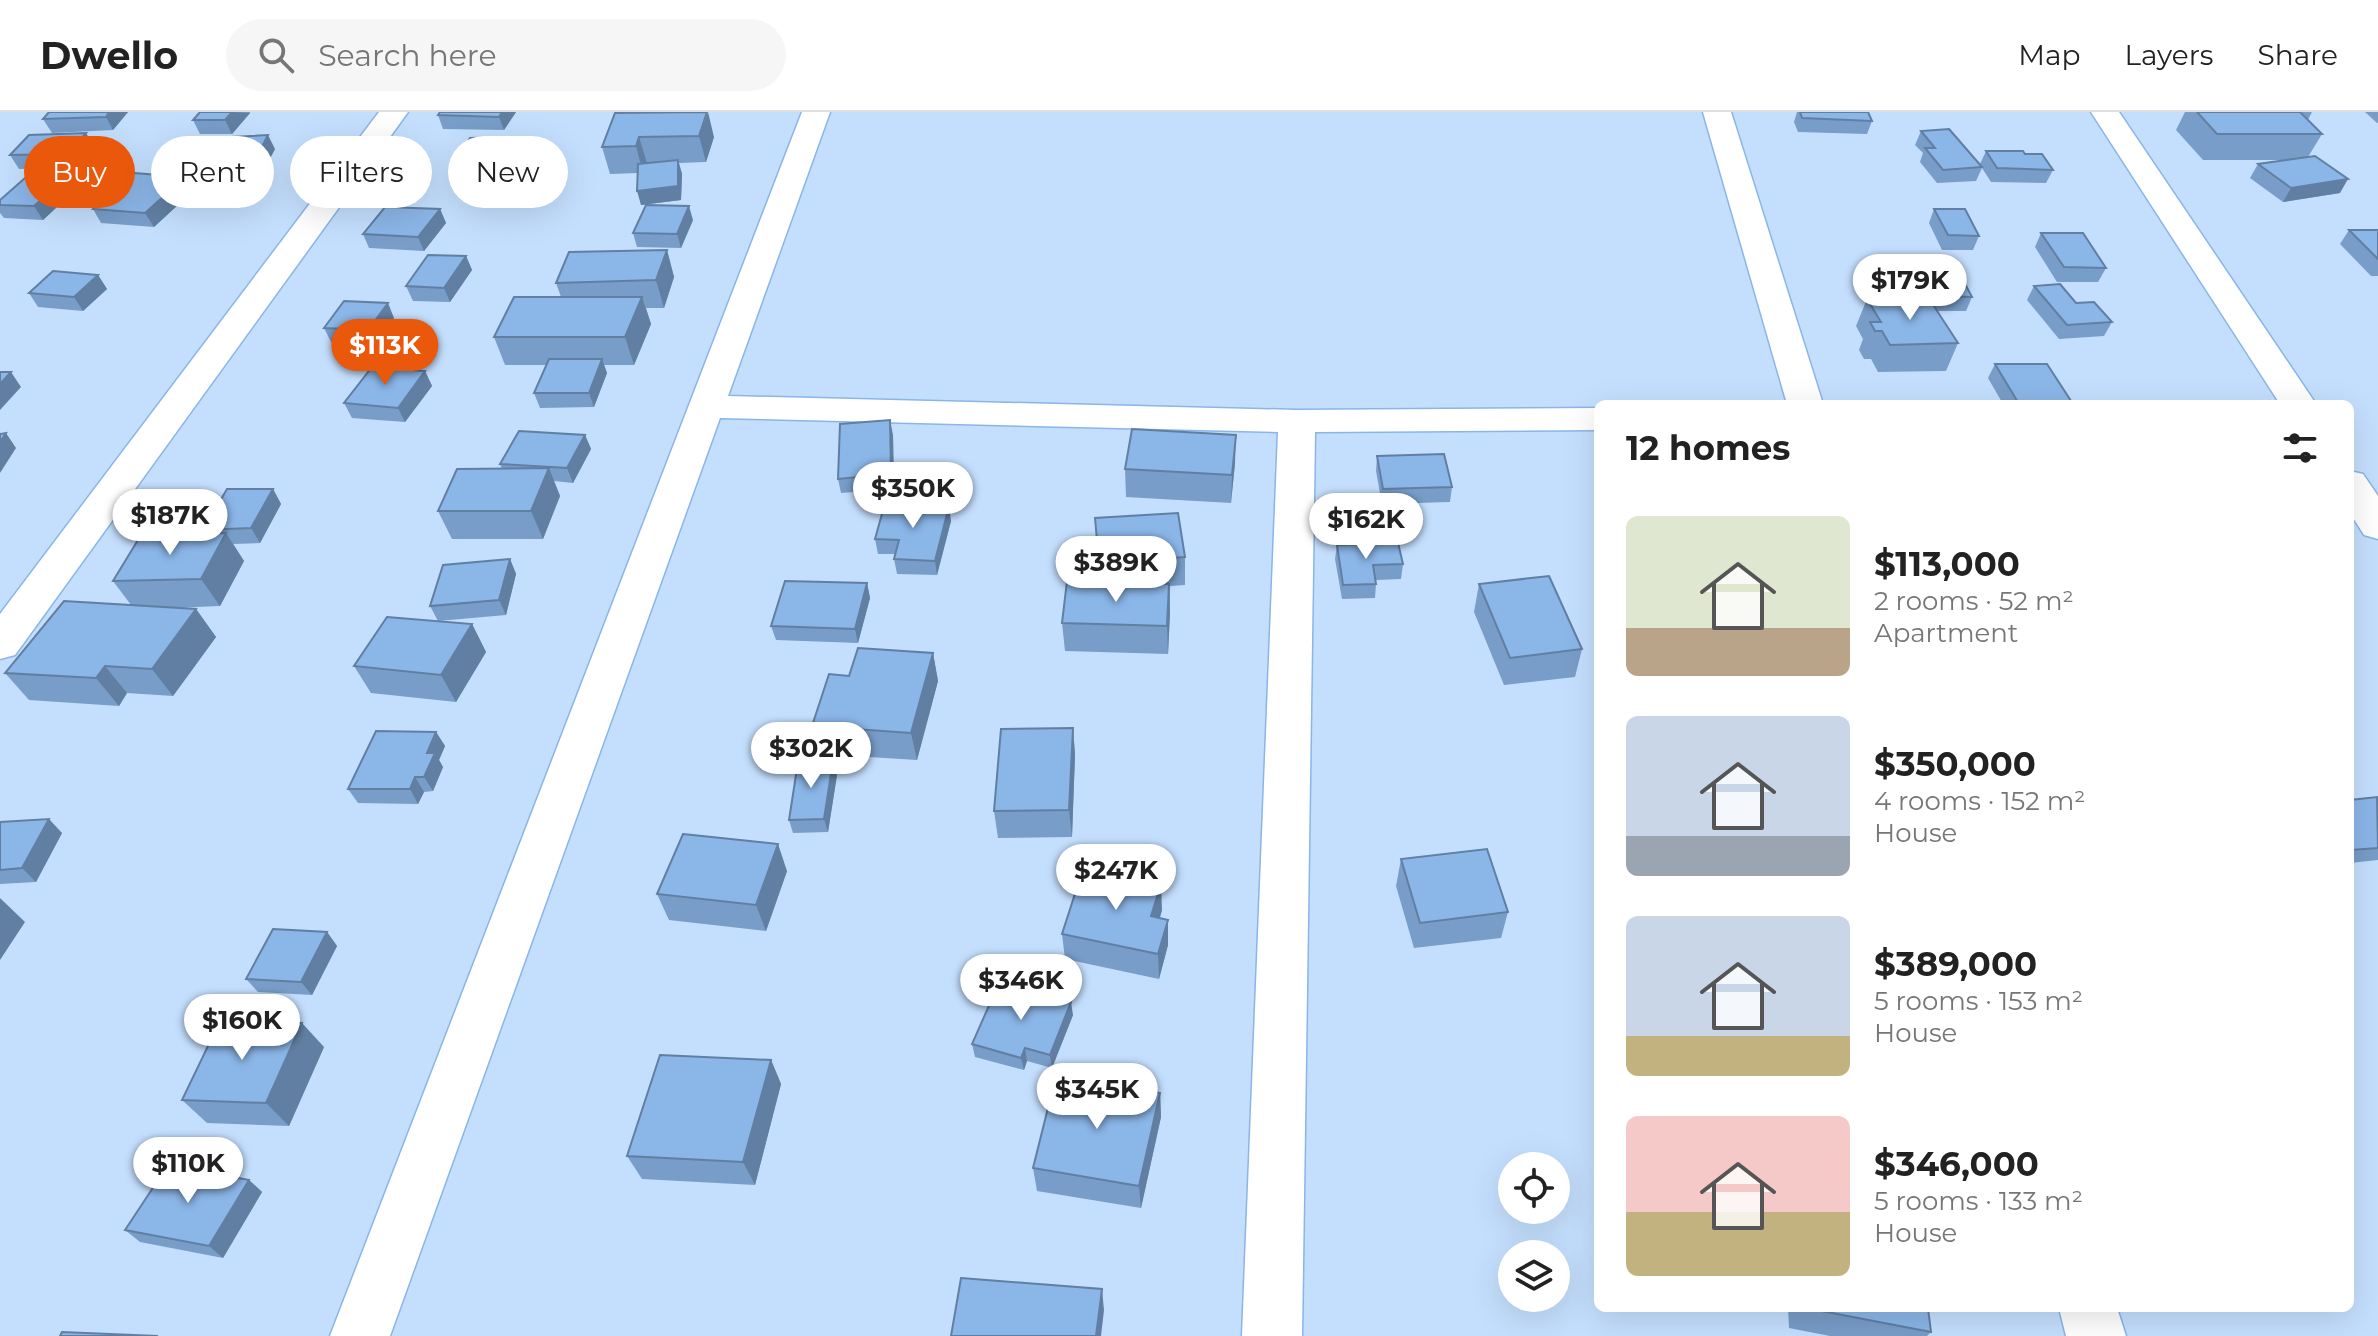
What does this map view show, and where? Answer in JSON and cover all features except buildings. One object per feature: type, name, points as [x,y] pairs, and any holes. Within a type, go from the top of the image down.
[{"type":"street","points":[[0,644],[394,112]]},
{"type":"street","points":[[360,1336],[816,112]]},
{"type":"street","points":[[1717,112],[1804,400]]},
{"type":"street","points":[[2105,112],[2295,400]]},
{"type":"street","points":[[706,407],[1297,421],[1594,419]]},
{"type":"street","points":[[1272,1336],[1297,421]]},
{"type":"street","points":[[2354,489],[2378,526]]},
{"type":"street","points":[[2089,1312],[2096,1336]]}]
